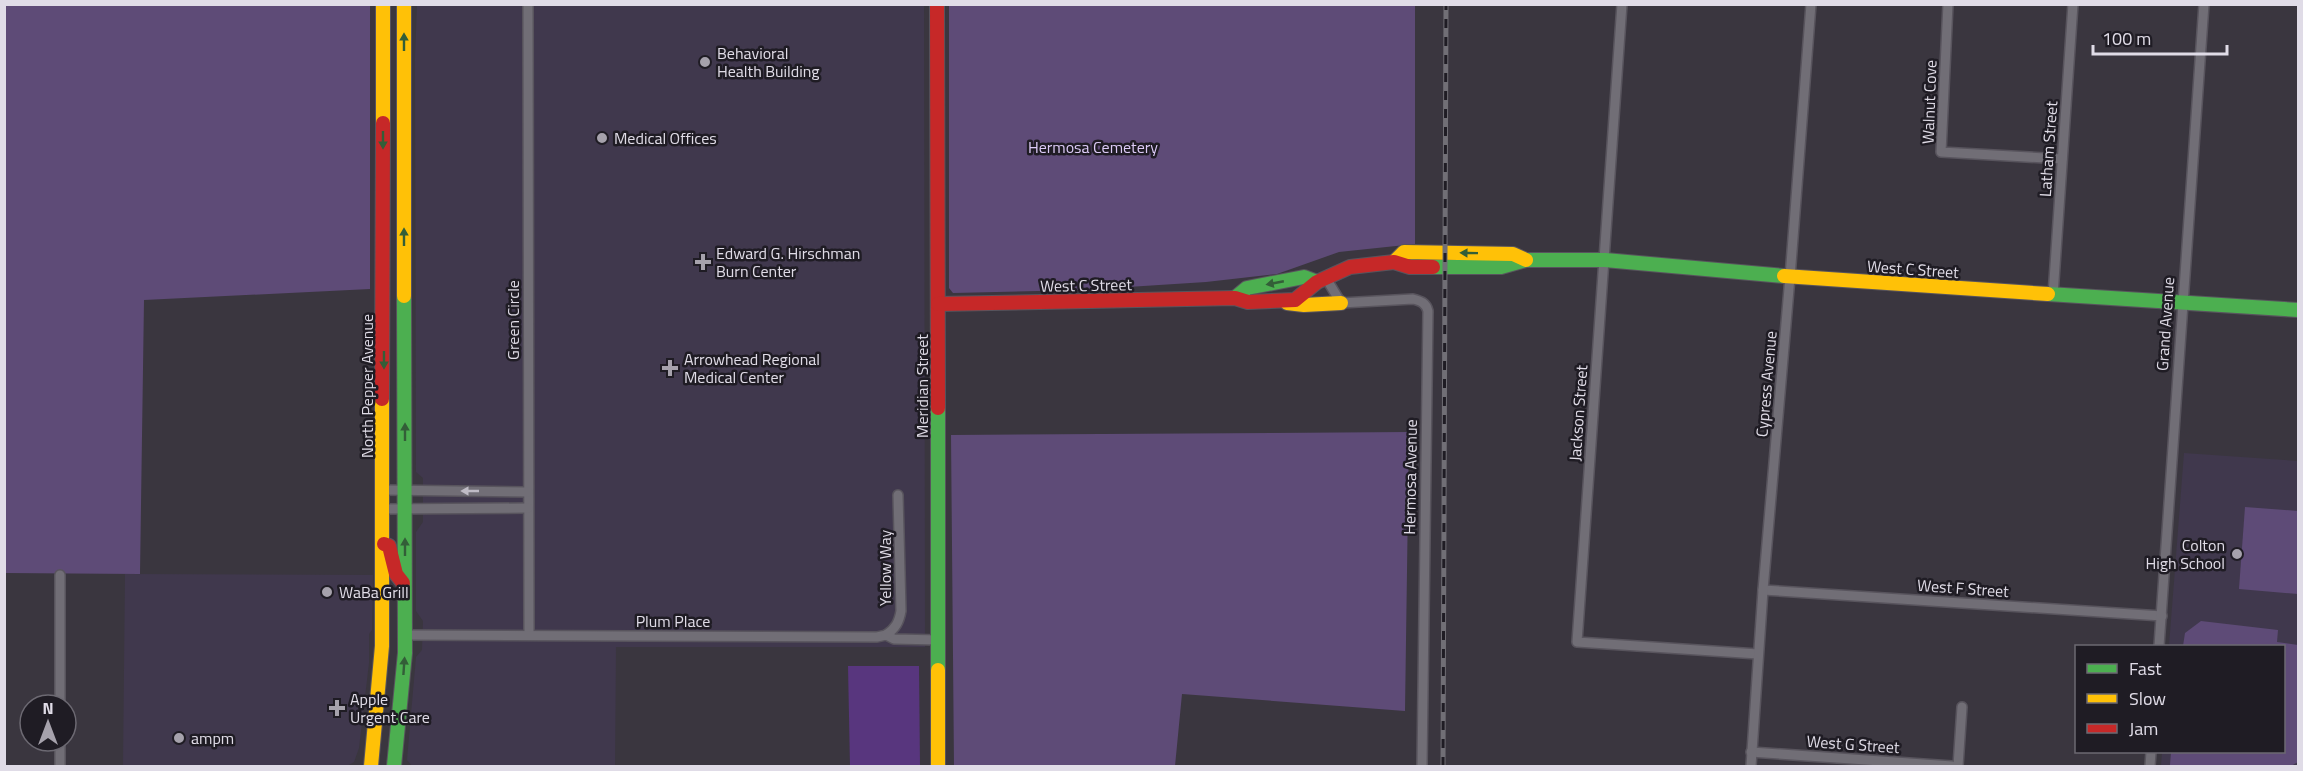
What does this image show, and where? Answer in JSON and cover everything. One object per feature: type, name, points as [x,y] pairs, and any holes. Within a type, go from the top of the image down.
[{"type":"street","name":"North Pepper Avenue","points":[[371,766],[382,646],[384,544],[383,4]]},
{"type":"street","points":[[394,766],[405,636],[404,4]]},
{"type":"street","name":"Green Circle","points":[[528,4],[529,635]]},
{"type":"street","name":"Meridian Street","points":[[937,4],[938,766]]},
{"type":"street","name":"Jackson Street","points":[[1622,4],[1577,642],[1758,654]]},
{"type":"street","name":"Cypress Avenue","points":[[1751,766],[1763,590],[1811,4]]},
{"type":"street","name":"Walnut Cove","points":[[1948,4],[1941,152],[2062,159]]},
{"type":"street","name":"Latham Street","points":[[2053,295],[2073,4]]},
{"type":"street","name":"Grand Avenue","points":[[2159,645],[2204,4]]},
{"type":"street","name":"West C Street","points":[[938,304],[1235,298],[1248,302],[1282,302],[1295,300],[1321,280],[1350,267],[1394,262],[1410,267],[1501,267],[1526,260],[1605,260],[1790,278],[2298,310]]},
{"type":"street","name":"West C Street","points":[[1235,298],[1247,288],[1304,278],[1321,280]]},
{"type":"street","points":[[1321,280],[1341,303]]},
{"type":"street","name":"Hermosa Avenue","points":[[1341,303],[1413,299],[1426,306],[1428,311],[1422,766]]},
{"type":"street","points":[[1282,302],[1341,303]]},
{"type":"street","points":[[384,490],[528,492]]},
{"type":"street","name":"Yellow Way","points":[[886,635],[894,630],[901,610],[898,495]]},
{"type":"street","points":[[384,509],[528,508]]},
{"type":"street","points":[[384,544],[389,546],[396,574],[404,585]]},
{"type":"street","points":[[60,574],[60,693]]},
{"type":"street","name":"West F Street","points":[[1763,590],[2162,616]]},
{"type":"street","name":"Plum Place","points":[[405,636],[866,637],[886,635],[894,639],[939,640]]},
{"type":"street","points":[[1958,766],[1962,707]]},
{"type":"street","name":"West G Street","points":[[1751,752],[1952,766]]},
{"type":"shaded area","name":"Arrowhead Regional Medical Center","points":[[417,5],[924,5],[925,647],[616,647],[615,766],[412,766],[407,760],[416,657],[422,650],[423,621],[416,611],[416,532],[423,522],[423,478],[416,472],[415,59]]},
{"type":"shaded area","name":"Colton High School","points":[[2184,453],[2298,461],[2298,766],[2161,766],[2162,753],[2285,753],[2285,645],[2169,645]]},
{"type":"shaded area","points":[[125,574],[373,575],[369,663],[359,748],[354,762],[347,766],[123,766]]},
{"type":"shaded area","points":[[848,666],[919,666],[920,766],[850,766]]},
{"type":"green space","points":[[5,5],[370,5],[370,289],[144,300],[140,574],[5,573]]},
{"type":"green space","name":"Hermosa Cemetery","points":[[949,5],[1415,5],[1415,244],[1339,252],[1277,274],[1206,282],[1081,290],[953,293],[949,288]]},
{"type":"green space","points":[[1409,432],[1405,711],[1182,694],[1175,766],[954,766],[951,435]]},
{"type":"green space","points":[[2245,507],[2298,511],[2298,594],[2239,589]]},
{"type":"green space","points":[[2201,621],[2278,630],[2277,642],[2298,645],[2298,762],[2291,766],[2170,765],[2171,753],[2285,753],[2285,645],[2183,645],[2185,633]]},
{"type":"railway","points":[[1443,766],[1446,4]]},
{"type":"traffic: fast","points":[[1433,267],[1501,267],[1526,260],[1605,260],[1784,276]]},
{"type":"traffic: fast","points":[[1235,298],[1247,288],[1304,277],[1317,282]]},
{"type":"traffic: fast","points":[[2048,294],[2298,310]]},
{"type":"traffic: fast","points":[[394,766],[405,653],[404,296]]},
{"type":"traffic: fast","points":[[938,408],[938,670]]},
{"type":"traffic: slow","points":[[383,4],[383,123]]},
{"type":"traffic: slow","points":[[404,4],[404,296]]},
{"type":"traffic: slow","points":[[1394,262],[1404,252],[1513,254],[1526,260]]},
{"type":"traffic: slow","points":[[1784,276],[2048,294]]},
{"type":"traffic: slow","points":[[1287,303],[1304,305],[1341,303]]},
{"type":"traffic: slow","points":[[371,766],[382,646],[382,399]]},
{"type":"traffic: slow","points":[[938,670],[938,766]]},
{"type":"traffic: jam","points":[[937,4],[938,408]]},
{"type":"traffic: jam","points":[[382,399],[383,123]]},
{"type":"traffic: jam","points":[[938,304],[1235,298],[1248,302],[1295,300],[1317,282],[1350,267],[1394,262],[1410,267],[1433,267]]},
{"type":"traffic: jam","points":[[384,544],[389,546],[396,574],[403,583]]},
{"type":"place","name":"Behavioral Health Building","points":[[705,62]]},
{"type":"place","name":"Medical Offices","points":[[602,138]]},
{"type":"place","name":"Edward G. Hirschman Burn Center","points":[[703,262]]},
{"type":"place","name":"Arrowhead Regional Medical Center","points":[[670,368]]},
{"type":"place","name":"Colton High School","points":[[2237,554]]},
{"type":"place","name":"WaBa Grill","points":[[327,592]]},
{"type":"place","name":"Apple Urgent Care","points":[[337,708]]},
{"type":"place","name":"ampm","points":[[179,738]]}]
